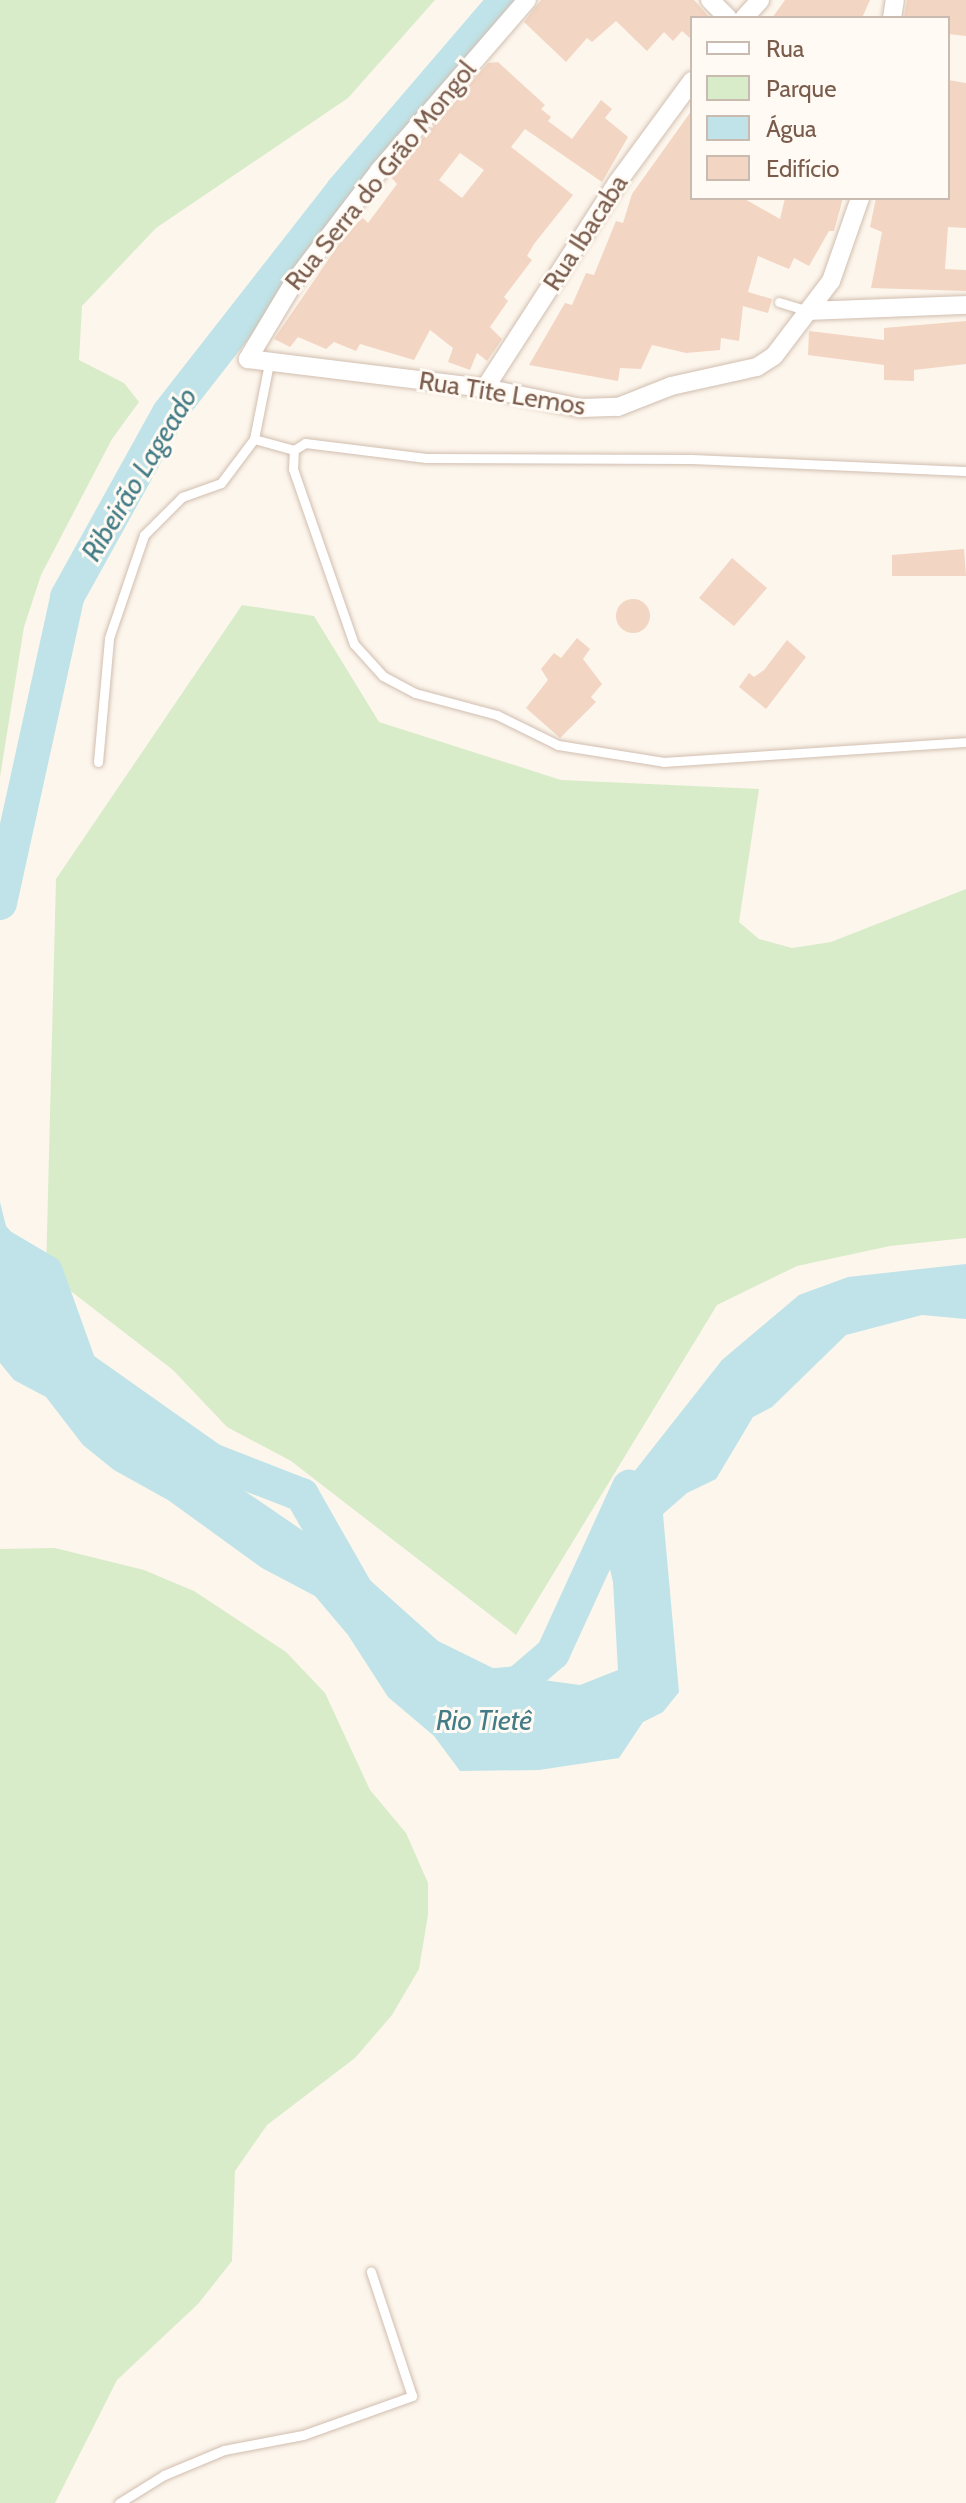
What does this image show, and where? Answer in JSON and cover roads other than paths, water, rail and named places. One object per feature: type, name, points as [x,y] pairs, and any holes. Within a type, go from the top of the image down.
[{"type":"street","name":"Rua Serra do Grão Mongol","points":[[248,359],[294,282],[379,171],[527,0]]},
{"type":"street","points":[[710,0],[726,16]]},
{"type":"street","points":[[746,16],[760,0]]},
{"type":"street","name":"Rua Ibacaba","points":[[485,388],[617,183],[690,84]]},
{"type":"street","name":"Rua Tite Lemos","points":[[248,359],[485,388],[581,408],[618,407],[671,386],[757,367],[774,356],[809,311],[841,260],[859,200]]},
{"type":"street","points":[[809,311],[966,305]]},
{"type":"lane","points":[[779,302],[809,311]]},
{"type":"lane","points":[[98,762],[109,638],[144,535],[182,497],[221,483],[254,439],[269,363]]},
{"type":"lane","points":[[254,439],[294,450],[305,443],[426,458],[691,459],[966,471]]},
{"type":"lane","points":[[294,450],[293,469],[354,644],[383,676],[415,693],[497,715],[558,745],[664,762],[966,742]]},
{"type":"lane","points":[[119,2503],[164,2475],[224,2450],[303,2435],[412,2396],[371,2272]]},
{"type":"water","name":"Rio Tietê","points":[[0,1202],[6,1226],[46,1272],[57,1330],[103,1394],[353,1565],[438,1641],[507,1675],[580,1685],[618,1670],[613,1582],[604,1544],[615,1496],[722,1360],[799,1295],[848,1277],[966,1264],[966,1319],[922,1315],[846,1335],[772,1407],[753,1417],[716,1479],[687,1493],[663,1514],[679,1692],[663,1712],[643,1722],[619,1758],[539,1770],[460,1771],[434,1736],[388,1697],[348,1635],[315,1596],[262,1568],[168,1500],[114,1470],[83,1445],[46,1397],[14,1380],[0,1363]]},
{"type":"waterway","name":"Ribeirão Lageado","points":[[0,903],[67,597],[169,413],[343,190],[506,0]]},
{"type":"waterway","name":"Rio Tietê","points":[[0,1245],[46,1272],[80,1367],[212,1460],[302,1495],[359,1595]]},
{"type":"waterway","name":"Rio Tietê","points":[[484,1686],[518,1683],[553,1653],[629,1487]]}]
